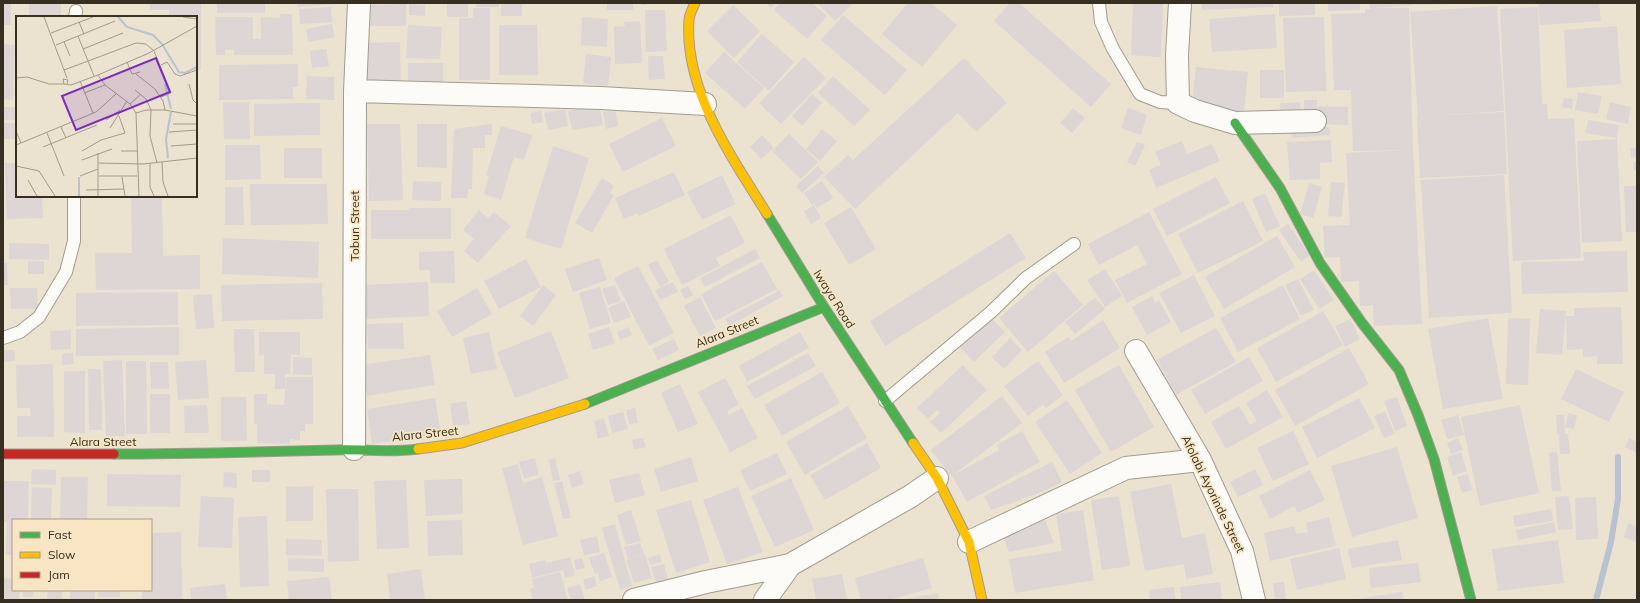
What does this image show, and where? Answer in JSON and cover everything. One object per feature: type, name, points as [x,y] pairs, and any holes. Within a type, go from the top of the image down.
[{"type":"street","name":"Tobun Street","points":[[354,449],[355,92],[359,3]]},
{"type":"street","name":"Iwaya Road","points":[[695,3],[690,19],[690,49],[696,82],[705,104],[729,151],[824,307],[884,401],[937,478],[970,542],[982,600]]},
{"type":"street","points":[[1180,3],[1177,55],[1178,103],[1195,111],[1235,123],[1315,121]]},
{"type":"street","points":[[355,92],[601,98],[705,104]]},
{"type":"street","points":[[1235,123],[1280,188],[1320,263],[1362,322],[1399,370],[1418,414],[1434,459],[1471,600]]},
{"type":"street","name":"Alara Street","points":[[3,454],[187,454],[354,449],[405,451],[462,443],[580,406],[659,372],[824,307]]},
{"type":"street","name":"Afolabi Ayorinde Street","points":[[1136,351],[1200,460],[1242,551],[1254,600]]},
{"type":"street","points":[[970,542],[1126,468],[1200,460]]},
{"type":"street","points":[[634,600],[706,582],[790,565],[911,496],[937,478]]},
{"type":"street","points":[[765,600],[790,565]]},
{"type":"lane","points":[[1099,3],[1101,22],[1107,36],[1113,49],[1140,94],[1160,102],[1178,103]]},
{"type":"lane","points":[[3,338],[20,332],[39,317],[66,272],[74,241],[74,197]]},
{"type":"lane","points":[[884,401],[991,312],[1026,278],[1074,244]]},
{"type":"building","points":[[3,3],[11,3],[11,25],[3,25]]},
{"type":"building","points":[[29,3],[61,3],[61,16],[29,16]]},
{"type":"building","points":[[150,3],[201,3],[201,70],[197,70],[197,16],[169,16],[169,10],[150,10]]},
{"type":"building","points":[[217,3],[265,3],[265,13],[217,13]]},
{"type":"building","points":[[297,3],[336,3],[336,4],[297,7]]},
{"type":"building","points":[[447,3],[468,3],[468,17],[447,17]]},
{"type":"building","points":[[476,3],[499,3],[499,7],[476,7]]},
{"type":"building","points":[[501,3],[522,3],[522,16],[501,16]]},
{"type":"building","points":[[607,3],[633,3],[633,10],[607,10]]},
{"type":"building","points":[[642,3],[654,3],[654,4],[642,5]]},
{"type":"building","points":[[766,3],[776,3],[771,8]]},
{"type":"building","points":[[780,3],[812,3],[827,16],[807,39],[774,10]]},
{"type":"building","points":[[817,3],[853,3],[835,21]]},
{"type":"building","points":[[908,3],[931,3],[957,25],[922,67],[882,34]]},
{"type":"building","points":[[1010,3],[1019,3],[1111,84],[1091,107],[994,21]]},
{"type":"building","points":[[1133,3],[1163,3],[1161,57],[1131,55]]},
{"type":"building","points":[[1202,3],[1273,3],[1274,7],[1202,10]]},
{"type":"building","points":[[1279,3],[1315,3],[1315,15],[1279,16]]},
{"type":"building","points":[[1328,3],[1360,3],[1360,10],[1328,11]]},
{"type":"building","points":[[1369,3],[1413,3],[1414,5],[1372,8],[1409,8],[1413,150],[1422,324],[1374,326],[1373,305],[1360,306],[1359,281],[1341,282],[1340,257],[1325,258],[1323,226],[1350,225],[1346,153],[1409,150],[1353,151],[1351,90],[1334,90],[1331,14],[1365,13],[1365,9],[1370,9]]},
{"type":"building","points":[[1417,3],[1455,3],[1455,4],[1417,5]]},
{"type":"building","points":[[1538,3],[1599,3],[1601,21],[1540,25]]},
{"type":"building","points":[[406,4],[406,26],[368,26],[367,5]]},
{"type":"building","points":[[409,4],[425,5],[425,16],[409,15]]},
{"type":"building","points":[[733,5],[760,31],[734,58],[707,31]]},
{"type":"building","points":[[1497,6],[1504,111],[1430,116],[1504,112],[1507,174],[1420,178],[1418,117],[1410,12]]},
{"type":"building","points":[[331,7],[332,22],[300,24],[299,9]]},
{"type":"building","points":[[1538,7],[1542,104],[1547,104],[1548,119],[1574,118],[1581,258],[1513,261],[1500,9]]},
{"type":"building","points":[[473,8],[490,8],[490,80],[459,80],[459,18],[473,18]]},
{"type":"building","points":[[645,10],[665,10],[667,51],[646,52]]},
{"type":"building","points":[[280,14],[292,14],[293,55],[234,55],[234,50],[225,50],[225,55],[216,55],[215,17],[253,17],[253,39],[261,39],[261,17],[280,18]]},
{"type":"building","points":[[1275,14],[1277,48],[1212,52],[1209,19]]},
{"type":"building","points":[[843,15],[907,70],[885,95],[821,40]]},
{"type":"building","points":[[582,17],[608,19],[607,47],[581,45]]},
{"type":"building","points":[[1324,17],[1326,91],[1286,92],[1283,18]]},
{"type":"building","points":[[640,21],[642,63],[615,64],[614,27],[625,26],[624,22]]},
{"type":"building","points":[[332,24],[335,37],[308,42],[306,29]]},
{"type":"building","points":[[408,25],[442,27],[440,59],[406,58]]},
{"type":"building","points":[[499,25],[537,25],[538,75],[499,75]]},
{"type":"building","points":[[1617,26],[1621,84],[1567,88],[1564,30]]},
{"type":"building","points":[[762,34],[794,62],[769,91],[737,62]]},
{"type":"building","points":[[400,42],[401,84],[367,85],[366,43]]},
{"type":"building","points":[[3,44],[15,45],[13,100],[3,99]]},
{"type":"building","points":[[326,49],[329,66],[312,68],[310,51]]},
{"type":"building","points":[[724,52],[764,88],[745,109],[705,73]]},
{"type":"building","points":[[586,54],[611,57],[608,86],[583,83]]},
{"type":"building","points":[[648,56],[663,56],[665,79],[649,80]]},
{"type":"building","points":[[804,57],[826,78],[781,124],[759,103]]},
{"type":"building","points":[[964,58],[1007,103],[976,132],[958,113],[855,209],[824,177],[848,155],[853,160]]},
{"type":"building","points":[[408,63],[443,63],[443,86],[408,86]]},
{"type":"building","points":[[298,64],[298,87],[293,87],[293,99],[219,100],[219,65]]},
{"type":"building","points":[[1196,67],[1248,72],[1244,112],[1192,107]]},
{"type":"building","points":[[1260,70],[1284,70],[1284,98],[1260,98]]},
{"type":"building","points":[[307,76],[334,77],[334,100],[306,99]]},
{"type":"building","points":[[833,76],[870,110],[854,126],[818,93]]},
{"type":"building","points":[[1578,92],[1602,96],[1598,114],[1575,110]]},
{"type":"building","points":[[812,94],[822,103],[802,126],[792,116]]},
{"type":"building","points":[[1564,98],[1573,99],[1572,109],[1562,107]]},
{"type":"building","points":[[1304,100],[1317,100],[1317,117],[1304,117]]},
{"type":"building","points":[[223,102],[249,102],[250,139],[224,139]]},
{"type":"building","points":[[1300,102],[1301,117],[1281,118],[1280,103]]},
{"type":"building","points":[[1610,102],[1631,107],[1628,124],[1606,119]]},
{"type":"building","points":[[320,103],[320,135],[254,136],[254,104]]},
{"type":"building","points":[[599,105],[603,125],[572,130],[568,111]]},
{"type":"building","points":[[1318,106],[1348,107],[1348,125],[1318,124]]},
{"type":"building","points":[[3,107],[16,107],[16,120],[3,120]]},
{"type":"building","points":[[1073,108],[1085,118],[1072,133],[1060,123]]},
{"type":"building","points":[[1128,108],[1147,115],[1141,135],[1121,128]]},
{"type":"building","points":[[197,109],[198,109],[197,132]]},
{"type":"building","points":[[565,109],[568,126],[548,130],[544,113]]},
{"type":"building","points":[[615,110],[618,126],[606,129],[603,112]]},
{"type":"building","points":[[541,111],[543,122],[532,124],[530,113]]},
{"type":"building","points":[[662,118],[676,146],[623,172],[609,144]]},
{"type":"building","points":[[1588,120],[1619,125],[1617,138],[1585,133]]},
{"type":"building","points":[[3,123],[16,123],[16,139],[3,139]]},
{"type":"building","points":[[367,124],[400,124],[403,200],[369,201]]},
{"type":"building","points":[[417,124],[447,124],[447,168],[417,167]]},
{"type":"building","points":[[492,124],[492,135],[485,135],[485,148],[473,148],[472,189],[468,189],[467,198],[451,198],[454,129]]},
{"type":"building","points":[[501,126],[532,135],[524,160],[514,157],[501,200],[484,194],[489,176],[486,175]]},
{"type":"building","points":[[1329,127],[1330,135],[1292,138],[1291,130]]},
{"type":"building","points":[[822,129],[837,141],[820,161],[806,149]]},
{"type":"building","points":[[789,134],[818,162],[801,179],[772,151]]},
{"type":"building","points":[[762,135],[774,148],[761,159],[750,147]]},
{"type":"building","points":[[1617,139],[1622,241],[1582,243],[1577,141]]},
{"type":"building","points":[[1331,140],[1332,162],[1320,163],[1320,179],[1290,180],[1287,142]]},
{"type":"building","points":[[1182,141],[1187,154],[1212,144],[1220,161],[1156,188],[1149,170],[1161,165],[1155,152]]},
{"type":"building","points":[[1137,142],[1145,145],[1135,166],[1127,162]]},
{"type":"building","points":[[225,145],[260,145],[261,179],[225,180]]},
{"type":"building","points":[[553,146],[589,158],[561,249],[525,238]]},
{"type":"building","points":[[284,148],[322,148],[322,178],[284,178]]},
{"type":"building","points":[[1630,148],[1637,148],[1637,157],[1631,158]]},
{"type":"building","points":[[1633,162],[1637,162],[1637,170],[1634,170]]},
{"type":"building","points":[[5,163],[16,163],[16,197],[42,197],[43,218],[7,219]]},
{"type":"building","points":[[818,166],[824,173],[802,193],[796,186]]},
{"type":"building","points":[[674,172],[685,195],[639,216],[637,213],[624,219],[615,198]]},
{"type":"building","points":[[722,175],[736,204],[702,220],[687,192]]},
{"type":"building","points":[[1504,175],[1512,313],[1429,318],[1421,180]]},
{"type":"building","points":[[1216,177],[1230,203],[1167,236],[1153,209]]},
{"type":"building","points":[[602,178],[614,186],[610,193],[614,195],[592,233],[575,223]]},
{"type":"building","points":[[413,181],[441,182],[441,201],[412,200]]},
{"type":"building","points":[[822,181],[833,198],[817,208],[814,203],[812,205],[804,193]]},
{"type":"building","points":[[1331,182],[1345,183],[1341,217],[1328,216]]},
{"type":"building","points":[[1309,183],[1322,187],[1313,218],[1300,214]]},
{"type":"building","points":[[250,184],[327,184],[328,224],[251,225]]},
{"type":"building","points":[[1624,186],[1637,186],[1637,232],[1626,232]]},
{"type":"building","points":[[225,187],[243,187],[244,225],[225,225]]},
{"type":"building","points":[[1265,193],[1280,226],[1266,232],[1252,199]]},
{"type":"building","points":[[131,197],[162,197],[163,256],[200,255],[200,289],[96,290],[95,253],[132,253]]},
{"type":"building","points":[[1243,201],[1263,241],[1198,273],[1178,234]]},
{"type":"building","points":[[814,205],[821,218],[811,224],[804,211]]},
{"type":"building","points":[[851,207],[876,249],[849,265],[824,223]]},
{"type":"building","points":[[409,208],[451,208],[451,239],[371,239],[371,210],[409,210]]},
{"type":"building","points":[[479,210],[488,218],[494,212],[511,226],[478,263],[464,251],[474,239],[463,230]]},
{"type":"building","points":[[1149,212],[1182,274],[1127,303],[1115,280],[1147,264],[1137,245],[1099,265],[1088,244]]},
{"type":"building","points":[[731,215],[745,243],[716,258],[720,266],[682,285],[664,249]]},
{"type":"building","points":[[1288,224],[1310,255],[1301,262],[1279,230]]},
{"type":"building","points":[[1010,233],[1026,258],[885,346],[870,321]]},
{"type":"building","points":[[1277,236],[1295,267],[1224,309],[1205,277]]},
{"type":"building","points":[[223,238],[319,242],[318,278],[222,274]]},
{"type":"building","points":[[9,243],[49,244],[49,260],[9,259]]},
{"type":"building","points":[[755,249],[760,258],[705,287],[700,278]]},
{"type":"building","points":[[454,251],[455,283],[430,283],[430,270],[419,270],[419,252]]},
{"type":"building","points":[[1627,251],[1628,292],[1522,294],[1521,262],[1584,261],[1583,252]]},
{"type":"building","points":[[599,258],[607,280],[573,292],[565,269]]},
{"type":"building","points":[[526,259],[541,287],[499,309],[484,281]]},
{"type":"building","points":[[657,260],[669,282],[660,287],[648,265]]},
{"type":"building","points":[[28,261],[44,261],[44,274],[28,274]]},
{"type":"building","points":[[762,262],[777,289],[715,321],[701,294]]},
{"type":"building","points":[[3,263],[7,263],[8,285],[3,285]]},
{"type":"building","points":[[638,266],[674,333],[649,346],[614,278]]},
{"type":"building","points":[[1105,269],[1122,296],[1105,307],[1087,280]]},
{"type":"building","points":[[1314,270],[1334,300],[1319,309],[1300,279]]},
{"type":"building","points":[[1054,271],[1083,305],[1028,352],[999,318]]},
{"type":"building","points":[[1194,275],[1215,316],[1181,333],[1159,293]]},
{"type":"building","points":[[1298,279],[1314,310],[1301,316],[1285,285]]},
{"type":"building","points":[[428,282],[429,316],[363,319],[362,285]]},
{"type":"building","points":[[673,282],[678,292],[660,300],[655,290]]},
{"type":"building","points":[[322,283],[323,319],[222,321],[221,285]]},
{"type":"building","points":[[543,285],[556,295],[533,326],[520,316]]},
{"type":"building","points":[[615,285],[621,301],[608,305],[602,289]]},
{"type":"building","points":[[1283,285],[1300,319],[1238,352],[1220,318]]},
{"type":"building","points":[[688,286],[693,295],[685,299],[680,290]]},
{"type":"building","points":[[600,287],[611,323],[590,329],[579,293]]},
{"type":"building","points":[[10,288],[37,288],[38,309],[11,309]]},
{"type":"building","points":[[477,288],[492,314],[452,337],[437,311]]},
{"type":"building","points":[[780,290],[783,296],[729,326],[725,319]]},
{"type":"building","points":[[178,292],[178,325],[76,326],[76,293]]},
{"type":"building","points":[[212,294],[214,328],[196,329],[193,295]]},
{"type":"building","points":[[1152,296],[1155,303],[1159,300],[1171,322],[1147,335],[1132,307]]},
{"type":"building","points":[[700,297],[716,328],[700,336],[684,306]]},
{"type":"building","points":[[1095,297],[1105,309],[1075,334],[1065,322]]},
{"type":"building","points":[[624,301],[631,317],[614,323],[608,308]]},
{"type":"building","points":[[1621,307],[1623,364],[1597,364],[1597,356],[1583,357],[1583,349],[1567,350],[1566,316],[1574,316],[1574,308]]},
{"type":"building","points":[[1540,309],[1566,311],[1562,355],[1536,353]]},
{"type":"building","points":[[1323,311],[1343,345],[1276,382],[1257,348]]},
{"type":"building","points":[[991,318],[1005,332],[974,362],[960,347]]},
{"type":"building","points":[[1488,318],[1503,399],[1443,409],[1428,329]]},
{"type":"building","points":[[1508,318],[1530,319],[1528,385],[1506,384]]},
{"type":"building","points":[[1350,319],[1360,339],[1345,347],[1335,326]]},
{"type":"building","points":[[744,320],[749,329],[732,337],[727,328]]},
{"type":"building","points":[[1103,320],[1120,348],[1064,383],[1045,352],[1068,337],[1071,341]]},
{"type":"building","points":[[403,323],[404,349],[368,349],[367,324]]},
{"type":"building","points":[[179,327],[179,355],[76,356],[76,329]]},
{"type":"building","points":[[609,327],[615,343],[593,350],[588,334]]},
{"type":"building","points":[[629,327],[632,335],[620,340],[617,332]]},
{"type":"building","points":[[1216,328],[1236,362],[1176,395],[1157,360]]},
{"type":"building","points":[[234,329],[254,329],[255,372],[235,372]]},
{"type":"building","points":[[71,330],[71,349],[51,350],[50,331]]},
{"type":"building","points":[[551,331],[569,378],[515,398],[497,352]]},
{"type":"building","points":[[259,332],[300,332],[300,355],[291,354],[290,374],[285,374],[285,389],[275,389],[275,374],[264,374],[264,355],[259,356]]},
{"type":"building","points":[[489,332],[497,369],[471,374],[463,338]]},
{"type":"building","points":[[800,332],[809,348],[747,382],[739,366]]},
{"type":"building","points":[[1010,338],[1022,350],[1004,369],[992,357]]},
{"type":"building","points":[[674,339],[679,350],[658,360],[652,349]]},
{"type":"building","points":[[1349,348],[1369,384],[1295,426],[1275,390]]},
{"type":"building","points":[[3,350],[15,350],[15,361],[3,362]]},
{"type":"building","points":[[73,353],[74,364],[62,365],[62,354]]},
{"type":"building","points":[[808,353],[816,366],[755,399],[747,386]]},
{"type":"building","points":[[430,355],[435,385],[367,396],[362,365]]},
{"type":"building","points":[[293,357],[312,358],[312,375],[293,374]]},
{"type":"building","points":[[1249,357],[1263,381],[1205,414],[1191,390]]},
{"type":"building","points":[[122,360],[125,436],[106,436],[103,361]]},
{"type":"building","points":[[206,360],[209,398],[178,400],[175,362]]},
{"type":"building","points":[[126,361],[146,361],[147,434],[126,434]]},
{"type":"building","points":[[1038,361],[1063,395],[1046,408],[1043,404],[1028,416],[1004,386]]},
{"type":"building","points":[[150,362],[168,362],[169,389],[151,389]]},
{"type":"building","points":[[53,364],[54,437],[17,437],[17,416],[31,416],[30,408],[17,408],[16,365]]},
{"type":"building","points":[[963,365],[987,390],[941,433],[930,422],[940,413],[937,410],[928,419],[917,408]]},
{"type":"building","points":[[1119,365],[1154,427],[1111,452],[1075,390]]},
{"type":"building","points":[[88,369],[101,369],[102,430],[89,430]]},
{"type":"building","points":[[1576,369],[1624,392],[1609,422],[1561,399]]},
{"type":"building","points":[[64,371],[85,371],[85,433],[64,432]]},
{"type":"building","points":[[822,372],[840,403],[782,436],[764,405]]},
{"type":"building","points":[[286,377],[313,377],[313,424],[305,424],[305,431],[300,431],[300,440],[290,439],[290,444],[257,443],[257,424],[254,424],[254,394],[267,394],[267,404],[284,405]]},
{"type":"building","points":[[725,378],[739,404],[727,411],[729,415],[742,408],[758,438],[730,452],[698,392]]},
{"type":"building","points":[[680,384],[698,424],[678,432],[661,393]]},
{"type":"building","points":[[1267,390],[1283,417],[1226,449],[1211,422],[1239,406],[1250,425],[1257,421],[1246,403]]},
{"type":"building","points":[[150,394],[170,394],[170,433],[150,433]]},
{"type":"building","points":[[1002,396],[1022,423],[953,475],[999,450],[997,445],[1022,431],[1040,462],[967,502],[952,476],[931,450]]},
{"type":"building","points":[[221,397],[246,397],[247,441],[221,441]]},
{"type":"building","points":[[1397,397],[1407,426],[1395,431],[1384,401]]},
{"type":"building","points":[[435,398],[441,434],[372,444],[367,409]]},
{"type":"building","points":[[1359,398],[1375,428],[1317,458],[1302,427]]},
{"type":"building","points":[[1067,400],[1102,453],[1070,474],[1035,422]]},
{"type":"building","points":[[466,401],[470,424],[453,426],[450,404]]},
{"type":"building","points":[[207,405],[209,433],[185,433],[184,406]]},
{"type":"building","points":[[1520,405],[1539,493],[1480,506],[1461,417]]},
{"type":"building","points":[[848,406],[867,438],[805,475],[786,442]]},
{"type":"building","points":[[635,408],[638,423],[629,424],[626,410]]},
{"type":"building","points":[[1385,411],[1395,434],[1384,438],[1374,416]]},
{"type":"building","points":[[623,412],[628,429],[612,433],[608,416]]},
{"type":"building","points":[[1568,413],[1577,415],[1574,429],[1565,427]]},
{"type":"building","points":[[1458,415],[1464,435],[1447,439],[1441,420]]},
{"type":"building","points":[[1556,415],[1564,415],[1565,434],[1557,434]]},
{"type":"building","points":[[604,418],[609,436],[598,439],[594,421]]},
{"type":"building","points":[[1293,431],[1309,464],[1273,481],[1257,448]]},
{"type":"building","points":[[1559,434],[1568,434],[1570,454],[1560,454]]},
{"type":"building","points":[[643,438],[646,447],[634,450],[632,440]]},
{"type":"building","points":[[1458,438],[1463,450],[1451,454],[1447,443]]},
{"type":"building","points":[[1629,438],[1637,442],[1637,453],[1625,447]]},
{"type":"building","points":[[867,443],[881,468],[825,500],[810,475]]},
{"type":"building","points":[[1397,447],[1418,518],[1352,537],[1331,466]]},
{"type":"building","points":[[1461,452],[1467,471],[1453,476],[1447,457]]},
{"type":"building","points":[[1557,452],[1561,491],[1552,491],[1549,453]]},
{"type":"building","points":[[777,453],[787,474],[750,491],[740,470]]},
{"type":"building","points":[[691,457],[698,481],[661,492],[654,469]]},
{"type":"building","points":[[535,458],[539,474],[524,479],[519,462]]},
{"type":"building","points":[[555,458],[560,480],[553,481],[549,460]]},
{"type":"building","points":[[1052,462],[1062,482],[1042,492],[991,510],[984,496]]},
{"type":"building","points":[[518,464],[523,483],[542,477],[558,536],[523,545],[502,468]]},
{"type":"building","points":[[32,469],[56,470],[56,485],[31,484]]},
{"type":"building","points":[[1255,469],[1263,485],[1238,497],[1230,482]]},
{"type":"building","points":[[252,470],[270,470],[270,482],[252,482]]},
{"type":"building","points":[[1310,470],[1325,500],[1298,513],[1294,506],[1270,519],[1259,496]]},
{"type":"building","points":[[580,471],[584,484],[572,488],[568,475]]},
{"type":"building","points":[[224,472],[237,473],[237,488],[223,487]]},
{"type":"building","points":[[639,473],[645,495],[615,503],[609,480]]},
{"type":"building","points":[[107,474],[181,475],[180,507],[107,506]]},
{"type":"building","points":[[1468,474],[1472,490],[1462,493],[1457,477]]},
{"type":"building","points":[[61,477],[88,477],[87,519],[60,519]]},
{"type":"building","points":[[791,478],[814,530],[775,547],[751,496]]},
{"type":"building","points":[[462,479],[463,514],[426,516],[424,480]]},
{"type":"building","points":[[406,480],[409,548],[377,549],[374,481]]},
{"type":"building","points":[[3,481],[29,481],[28,519],[12,519],[12,555],[6,555],[7,522],[3,522]]},
{"type":"building","points":[[562,481],[571,518],[563,519],[554,483]]},
{"type":"building","points":[[1171,484],[1182,538],[1205,533],[1213,574],[1186,579],[1184,564],[1145,571],[1130,492]]},
{"type":"building","points":[[313,486],[313,521],[286,521],[286,487]]},
{"type":"building","points":[[32,487],[52,488],[51,519],[31,519]]},
{"type":"building","points":[[738,487],[763,552],[727,564],[703,500]]},
{"type":"building","points":[[326,489],[358,489],[359,561],[328,562]]},
{"type":"building","points":[[201,496],[234,498],[232,548],[198,547]]},
{"type":"building","points":[[1119,496],[1130,566],[1102,570],[1091,500]]},
{"type":"building","points":[[1569,496],[1573,529],[1558,530],[1555,497]]},
{"type":"building","points":[[1596,497],[1598,539],[1576,540],[1575,498]]},
{"type":"building","points":[[691,500],[710,562],[676,573],[656,510]]},
{"type":"building","points":[[1551,509],[1553,521],[1515,527],[1513,516]]},
{"type":"building","points":[[631,510],[641,541],[626,545],[617,515]]},
{"type":"building","points":[[1083,510],[1094,580],[1015,593],[1009,559],[1062,551],[1056,514]]},
{"type":"building","points":[[267,516],[269,586],[240,587],[238,517]]},
{"type":"building","points":[[1329,517],[1336,546],[1270,561],[1264,533],[1294,526],[1296,534],[1308,532],[1306,523]]},
{"type":"building","points":[[462,520],[463,555],[428,556],[427,521]]},
{"type":"building","points":[[1045,520],[1054,543],[1009,552],[1003,536]]},
{"type":"building","points":[[1554,522],[1556,532],[1518,540],[1516,530]]},
{"type":"building","points":[[1628,523],[1637,527],[1637,542],[1624,537]]},
{"type":"building","points":[[615,524],[632,586],[620,590],[602,528]]},
{"type":"building","points":[[181,532],[182,600],[142,600],[142,591],[152,591],[152,533]]},
{"type":"building","points":[[597,536],[600,552],[584,555],[580,540]]},
{"type":"building","points":[[286,539],[322,540],[322,556],[286,555]]},
{"type":"building","points":[[1398,540],[1402,560],[1352,568],[1348,549]]},
{"type":"building","points":[[1558,540],[1564,583],[1498,591],[1492,549]]},
{"type":"building","points":[[640,543],[644,554],[628,559],[624,547]]},
{"type":"building","points":[[1339,548],[1346,579],[1297,590],[1290,559]]},
{"type":"building","points":[[604,553],[612,577],[600,581],[598,573],[595,574],[589,558]]},
{"type":"building","points":[[645,554],[652,578],[634,583],[626,560]]},
{"type":"building","points":[[660,554],[662,562],[650,565],[648,558]]},
{"type":"building","points":[[570,557],[575,575],[565,578],[563,570],[532,578],[529,564],[545,560],[546,563]]},
{"type":"building","points":[[288,558],[324,559],[324,572],[288,571]]},
{"type":"building","points":[[582,558],[585,568],[576,570],[574,560]]},
{"type":"building","points":[[923,558],[932,588],[889,600],[861,600],[855,578]]},
{"type":"building","points":[[1418,563],[1421,582],[1371,588],[1369,568]]},
{"type":"building","points":[[664,564],[668,579],[656,583],[651,567]]},
{"type":"building","points":[[421,569],[425,600],[390,600],[387,574]]},
{"type":"building","points":[[560,572],[568,600],[533,600],[530,589],[534,588],[532,579]]},
{"type":"building","points":[[842,574],[847,600],[816,600],[812,579]]},
{"type":"building","points":[[594,576],[597,586],[586,590],[583,580]]},
{"type":"building","points":[[329,577],[332,600],[289,600],[287,581]]},
{"type":"building","points":[[3,578],[12,579],[12,591],[20,591],[19,600],[3,600]]},
{"type":"building","points":[[1220,582],[1222,599],[1181,600],[1180,587]]},
{"type":"building","points":[[1284,582],[1286,600],[1275,600],[1273,583]]},
{"type":"building","points":[[225,584],[227,600],[191,600],[190,588]]},
{"type":"building","points":[[580,584],[585,600],[571,600],[567,588]]},
{"type":"building","points":[[1174,587],[1176,600],[1150,600],[1149,590]]},
{"type":"building","points":[[23,591],[34,591],[33,597],[23,597]]},
{"type":"building","points":[[48,591],[62,591],[62,600],[42,600],[42,598],[47,599]]},
{"type":"building","points":[[70,591],[95,591],[95,600],[70,600]]},
{"type":"building","points":[[98,591],[120,591],[120,597],[98,597]]},
{"type":"building","points":[[1402,592],[1403,600],[1357,599]]},
{"type":"building","points":[[938,593],[939,600],[904,600],[904,599]]},
{"type":"waterway","points":[[1596,600],[1611,542],[1618,499],[1618,457]]},
{"type":"traffic: fast","points":[[1235,123],[1280,188],[1320,263],[1362,323],[1399,370],[1418,415],[1434,459],[1471,600]]},
{"type":"traffic: fast","points":[[767,214],[824,307],[913,443]]},
{"type":"traffic: fast","points":[[585,404],[824,307]]},
{"type":"traffic: fast","points":[[114,454],[346,450],[398,451],[418,449]]},
{"type":"traffic: slow","points":[[695,3],[689,18],[689,46],[694,72],[702,98],[739,170],[767,214]]},
{"type":"traffic: slow","points":[[418,449],[462,443],[585,404]]},
{"type":"traffic: slow","points":[[913,443],[937,478],[969,542],[982,600]]},
{"type":"traffic: jam","points":[[3,454],[114,454]]}]
